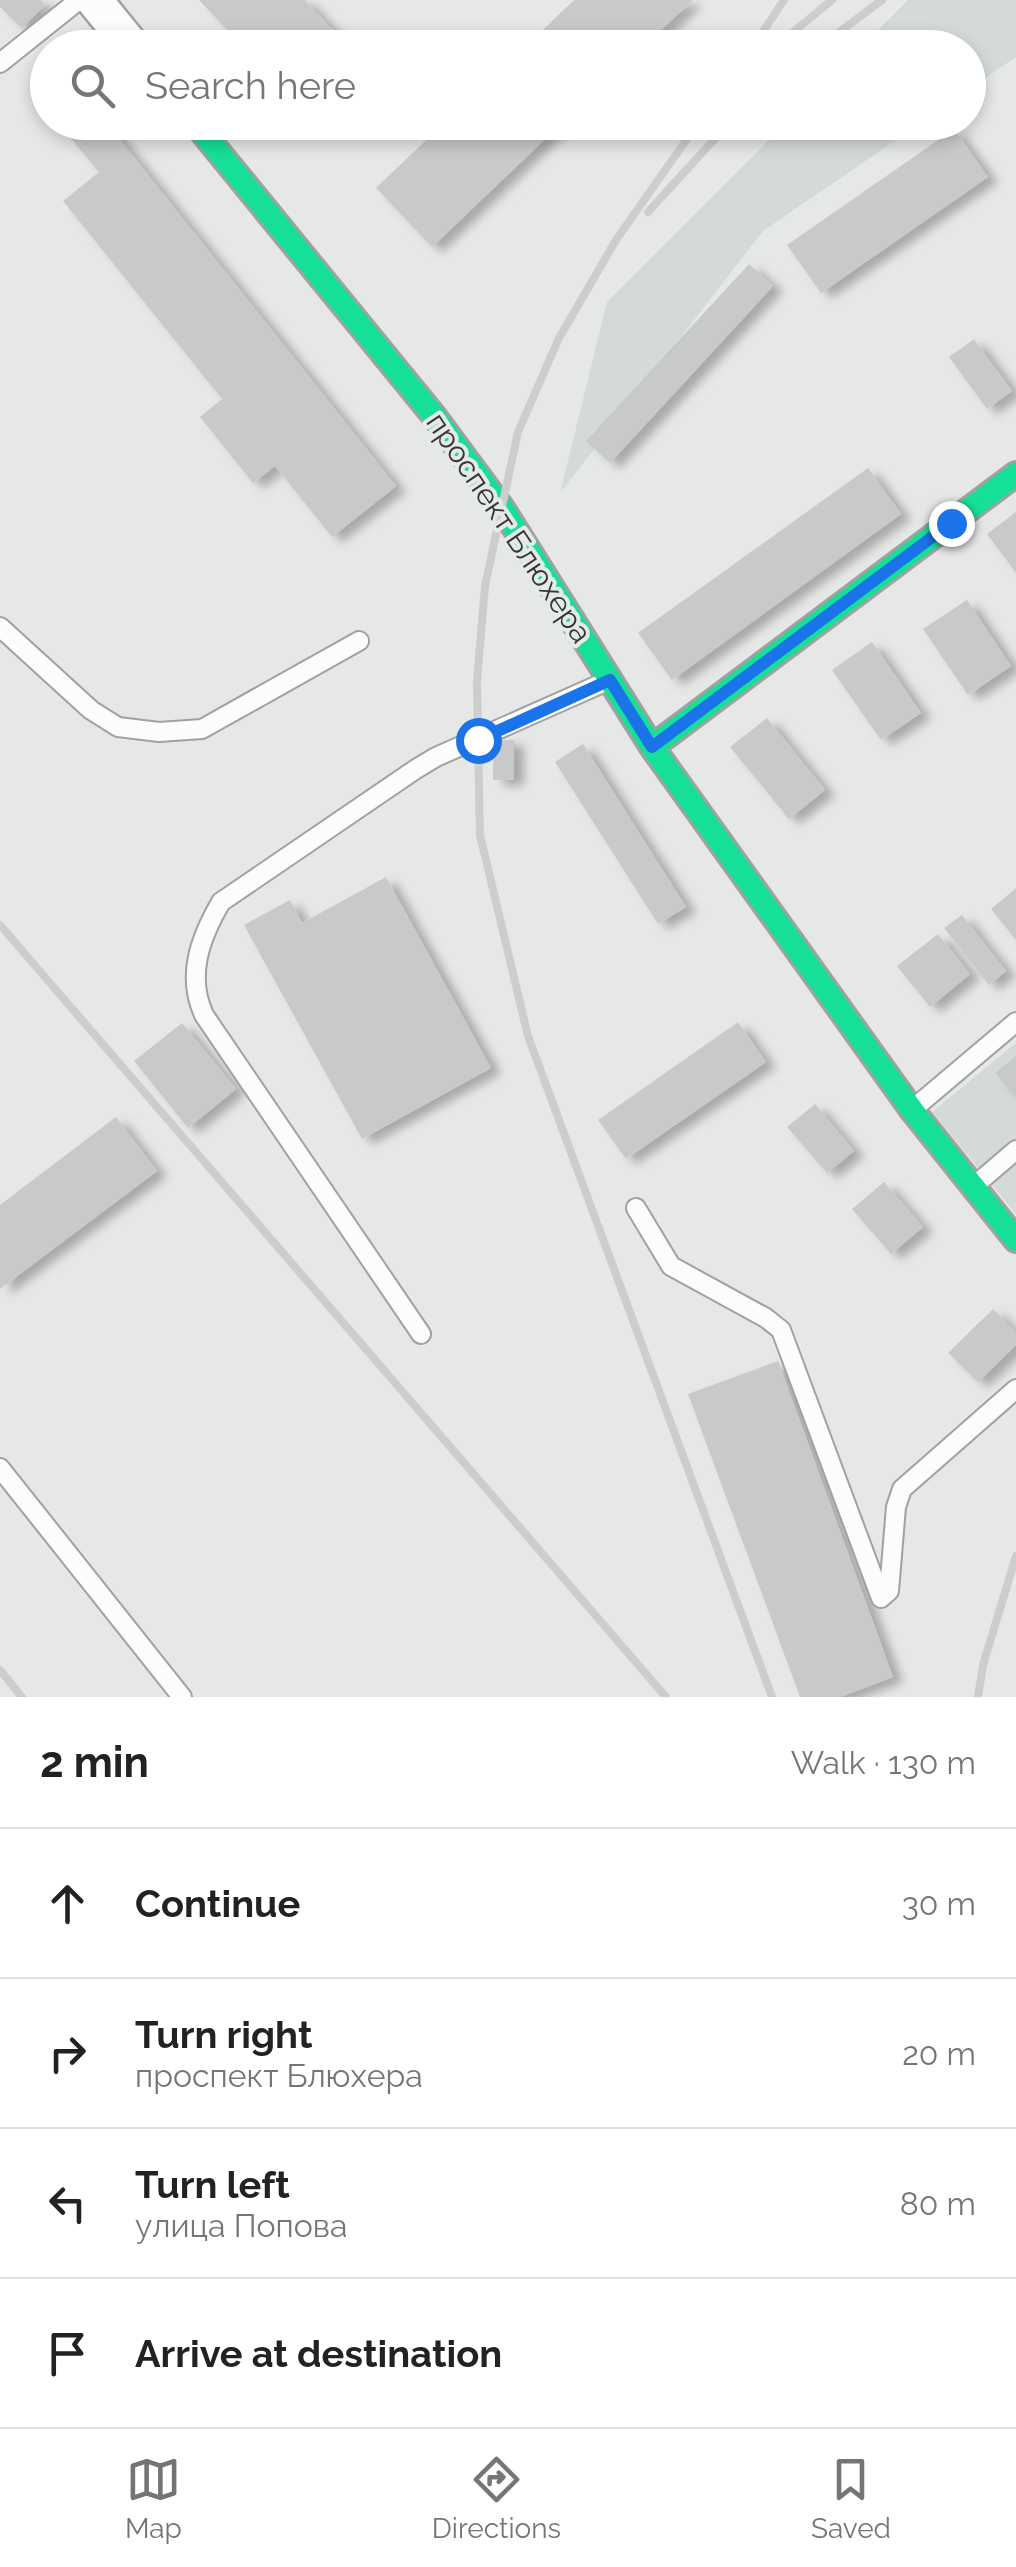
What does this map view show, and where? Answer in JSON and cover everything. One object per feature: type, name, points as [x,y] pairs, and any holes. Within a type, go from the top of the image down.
[{"type":"street","points":[[94,0],[118,30]]},
{"type":"street","name":"проспект Блюхера","points":[[209,140],[434,416],[502,508],[652,747],[912,1110],[1016,1240]]},
{"type":"street","points":[[652,747],[1016,474]]},
{"type":"lane","points":[[41,30],[79,0]]},
{"type":"lane","points":[[0,63],[30,39]]},
{"type":"lane","points":[[0,627],[91,710],[118,727],[159,732],[202,729],[360,641]]},
{"type":"lane","points":[[421,1334],[204,1015],[194,995],[197,959],[221,902],[416,768],[610,680]]},
{"type":"lane","points":[[912,1110],[1016,1022]]},
{"type":"lane","points":[[974,1186],[1016,1150]]},
{"type":"lane","points":[[636,1208],[671,1266],[781,1330],[881,1598],[889,1590],[896,1507],[902,1489],[1016,1389]]},
{"type":"lane","points":[[0,1468],[182,1697]]},
{"type":"shaded area","points":[[908,0],[1016,0],[1016,57],[986,77],[986,30],[878,30]]},
{"type":"shaded area","points":[[769,140],[896,140],[763,231],[560,493],[607,302]]},
{"type":"shaded area","points":[[1016,1043],[1016,1214],[932,1112]]},
{"type":"building","points":[[0,0],[41,0],[45,5],[22,28],[0,7]]},
{"type":"building","points":[[199,0],[305,0],[332,30],[227,30]]},
{"type":"building","points":[[574,0],[693,0],[661,30],[543,30]]},
{"type":"building","points":[[72,140],[120,140],[396,486],[332,537],[275,466],[253,483],[200,417],[222,399],[63,201],[99,172]]},
{"type":"building","points":[[426,140],[544,140],[432,247],[376,188]]},
{"type":"building","points":[[938,140],[962,140],[988,177],[821,293],[787,245]]},
{"type":"building","points":[[749,264],[773,286],[610,463],[586,441]]},
{"type":"building","points":[[974,339],[1012,391],[987,409],[949,357]]},
{"type":"building","points":[[868,468],[901,514],[672,680],[638,633]]},
{"type":"building","points":[[1016,512],[1016,573],[987,534]]},
{"type":"building","points":[[967,600],[1011,666],[968,695],[923,629]]},
{"type":"building","points":[[872,642],[921,713],[881,740],[832,670]]},
{"type":"building","points":[[767,718],[825,790],[789,819],[730,747]]},
{"type":"building","points":[[493,740],[514,740],[514,780],[493,780]]},
{"type":"building","points":[[583,744],[686,907],[658,924],[555,762]]},
{"type":"building","points":[[386,877],[491,1068],[362,1139],[244,925],[290,900],[302,923]]},
{"type":"building","points":[[1016,888],[1016,940],[991,909]]},
{"type":"building","points":[[962,915],[1006,971],[989,985],[944,928]]},
{"type":"building","points":[[938,934],[970,974],[930,1007],[897,966]]},
{"type":"building","points":[[738,1022],[766,1062],[626,1159],[598,1120]]},
{"type":"building","points":[[182,1023],[236,1089],[188,1128],[134,1061]]},
{"type":"building","points":[[1016,1056],[1016,1098],[995,1073]]},
{"type":"building","points":[[815,1104],[854,1151],[827,1173],[787,1127]]},
{"type":"building","points":[[116,1117],[157,1171],[0,1289],[0,1205]]},
{"type":"building","points":[[884,1182],[923,1227],[891,1254],[852,1209]]},
{"type":"building","points":[[993,1309],[1016,1333],[1016,1345],[978,1382],[948,1353]]},
{"type":"building","points":[[778,1361],[893,1677],[840,1697],[800,1697],[688,1394]]},
{"type":"railway","points":[[764,30],[784,0]]},
{"type":"railway","points":[[796,30],[832,0]]},
{"type":"railway","points":[[842,30],[882,0]]},
{"type":"railway","points":[[686,140],[616,240],[559,338],[518,432],[485,586],[477,682],[480,835],[528,1036],[772,1697]]},
{"type":"railway","points":[[648,212],[714,140]]},
{"type":"railway","points":[[0,925],[666,1697]]},
{"type":"railway","points":[[978,1697],[983,1665],[1016,1556]]},
{"type":"railway","points":[[0,1670],[22,1697]]},
{"type":"traffic: fast","points":[[209,140],[434,416],[502,508],[652,747],[912,1110],[1016,1240]]},
{"type":"traffic: fast","points":[[652,747],[1016,474]]},
{"type":"route","points":[[478,740],[610,680],[652,747],[951,523]]}]
